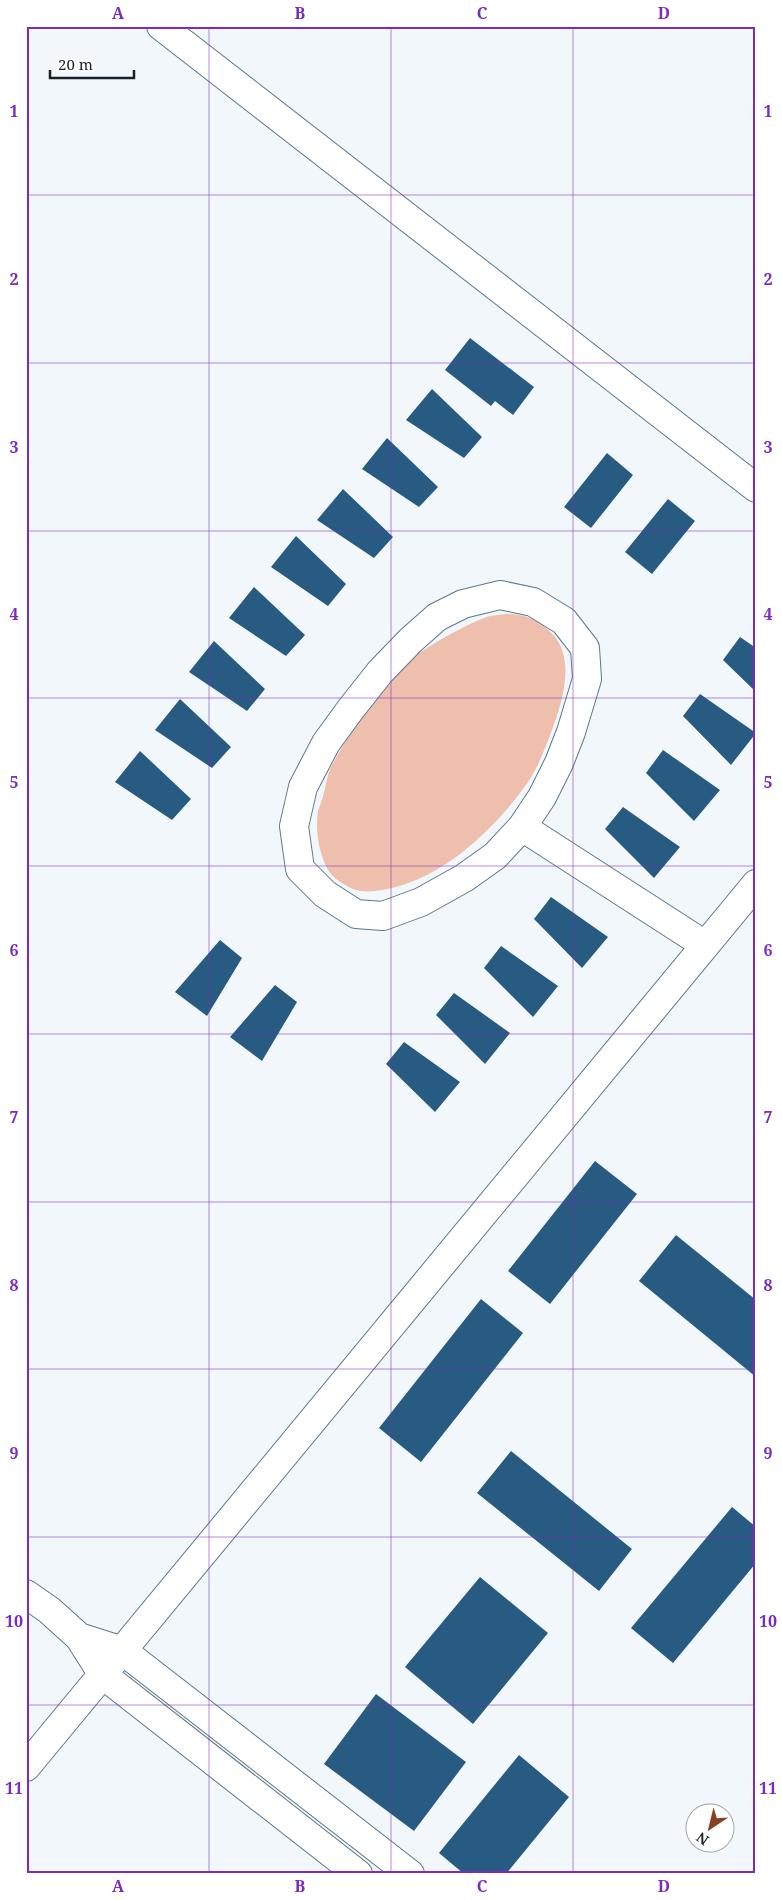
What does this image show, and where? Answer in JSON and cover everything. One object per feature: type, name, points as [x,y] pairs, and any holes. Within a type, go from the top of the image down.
[{"type":"street","points":[[161,26],[756,488]]},
{"type":"street","points":[[500,595],[533,602],[556,616],[564,621],[585,648],[587,678],[571,732],[560,762],[542,797],[522,827],[494,856],[464,878],[421,902],[383,916],[356,914],[325,894],[300,869],[294,826],[303,787],[326,744],[380,672],[411,640],[437,617],[463,604],[500,595]]},
{"type":"street","points":[[522,827],[705,945]]},
{"type":"street","points":[[26,1767],[756,884]]},
{"type":"street","points":[[26,1594],[49,1610],[79,1637],[102,1675],[358,1874]]},
{"type":"street","points":[[79,1637],[123,1651],[410,1874]]},
{"type":"shaded area","points":[[506,614],[528,617],[538,622],[557,640],[563,652],[565,681],[562,696],[554,725],[531,777],[514,800],[483,835],[446,864],[425,876],[404,884],[375,891],[352,889],[343,884],[328,870],[318,842],[317,826],[318,811],[329,772],[345,742],[379,694],[416,655],[460,629],[490,616]]},
{"type":"building","points":[[470,338],[534,387],[513,415],[495,401],[491,406],[445,370]]},
{"type":"building","points":[[432,389],[482,437],[464,458],[406,420]]},
{"type":"building","points":[[387,438],[438,487],[419,507],[362,469]]},
{"type":"building","points":[[607,453],[633,475],[591,528],[564,507]]},
{"type":"building","points":[[343,489],[393,537],[374,558],[317,520]]},
{"type":"building","points":[[668,499],[695,521],[652,574],[625,552]]},
{"type":"building","points":[[296,536],[346,584],[328,606],[271,567]]},
{"type":"building","points":[[254,587],[305,635],[286,656],[229,618]]},
{"type":"building","points":[[740,637],[756,648],[756,692],[723,660]]},
{"type":"building","points":[[214,641],[265,689],[247,711],[189,672]]},
{"type":"building","points":[[700,694],[756,733],[731,765],[683,716]]},
{"type":"building","points":[[180,699],[231,747],[212,768],[155,730]]},
{"type":"building","points":[[663,750],[720,790],[694,821],[646,773]]},
{"type":"building","points":[[140,751],[191,799],[172,820],[115,782]]},
{"type":"building","points":[[623,807],[680,847],[654,878],[605,829]]},
{"type":"building","points":[[551,897],[608,937],[582,968],[534,919]]},
{"type":"building","points":[[220,940],[242,958],[207,1016],[175,992]]},
{"type":"building","points":[[501,946],[558,986],[533,1017],[484,968]]},
{"type":"building","points":[[275,985],[297,1002],[262,1061],[230,1037]]},
{"type":"building","points":[[454,993],[510,1033],[485,1064],[436,1015]]},
{"type":"building","points":[[404,1042],[460,1082],[435,1112],[386,1064]]},
{"type":"building","points":[[595,1161],[637,1194],[550,1304],[508,1271]]},
{"type":"building","points":[[676,1235],[756,1300],[756,1377],[639,1281]]},
{"type":"building","points":[[481,1299],[523,1333],[421,1462],[379,1428]]},
{"type":"building","points":[[511,1451],[632,1549],[599,1591],[477,1493]]},
{"type":"building","points":[[732,1507],[756,1527],[756,1563],[673,1663],[631,1628]]},
{"type":"building","points":[[480,1577],[548,1633],[473,1724],[405,1667]]},
{"type":"building","points":[[376,1694],[466,1762],[414,1831],[324,1764]]},
{"type":"building","points":[[519,1755],[569,1797],[506,1874],[464,1874],[439,1853]]}]
